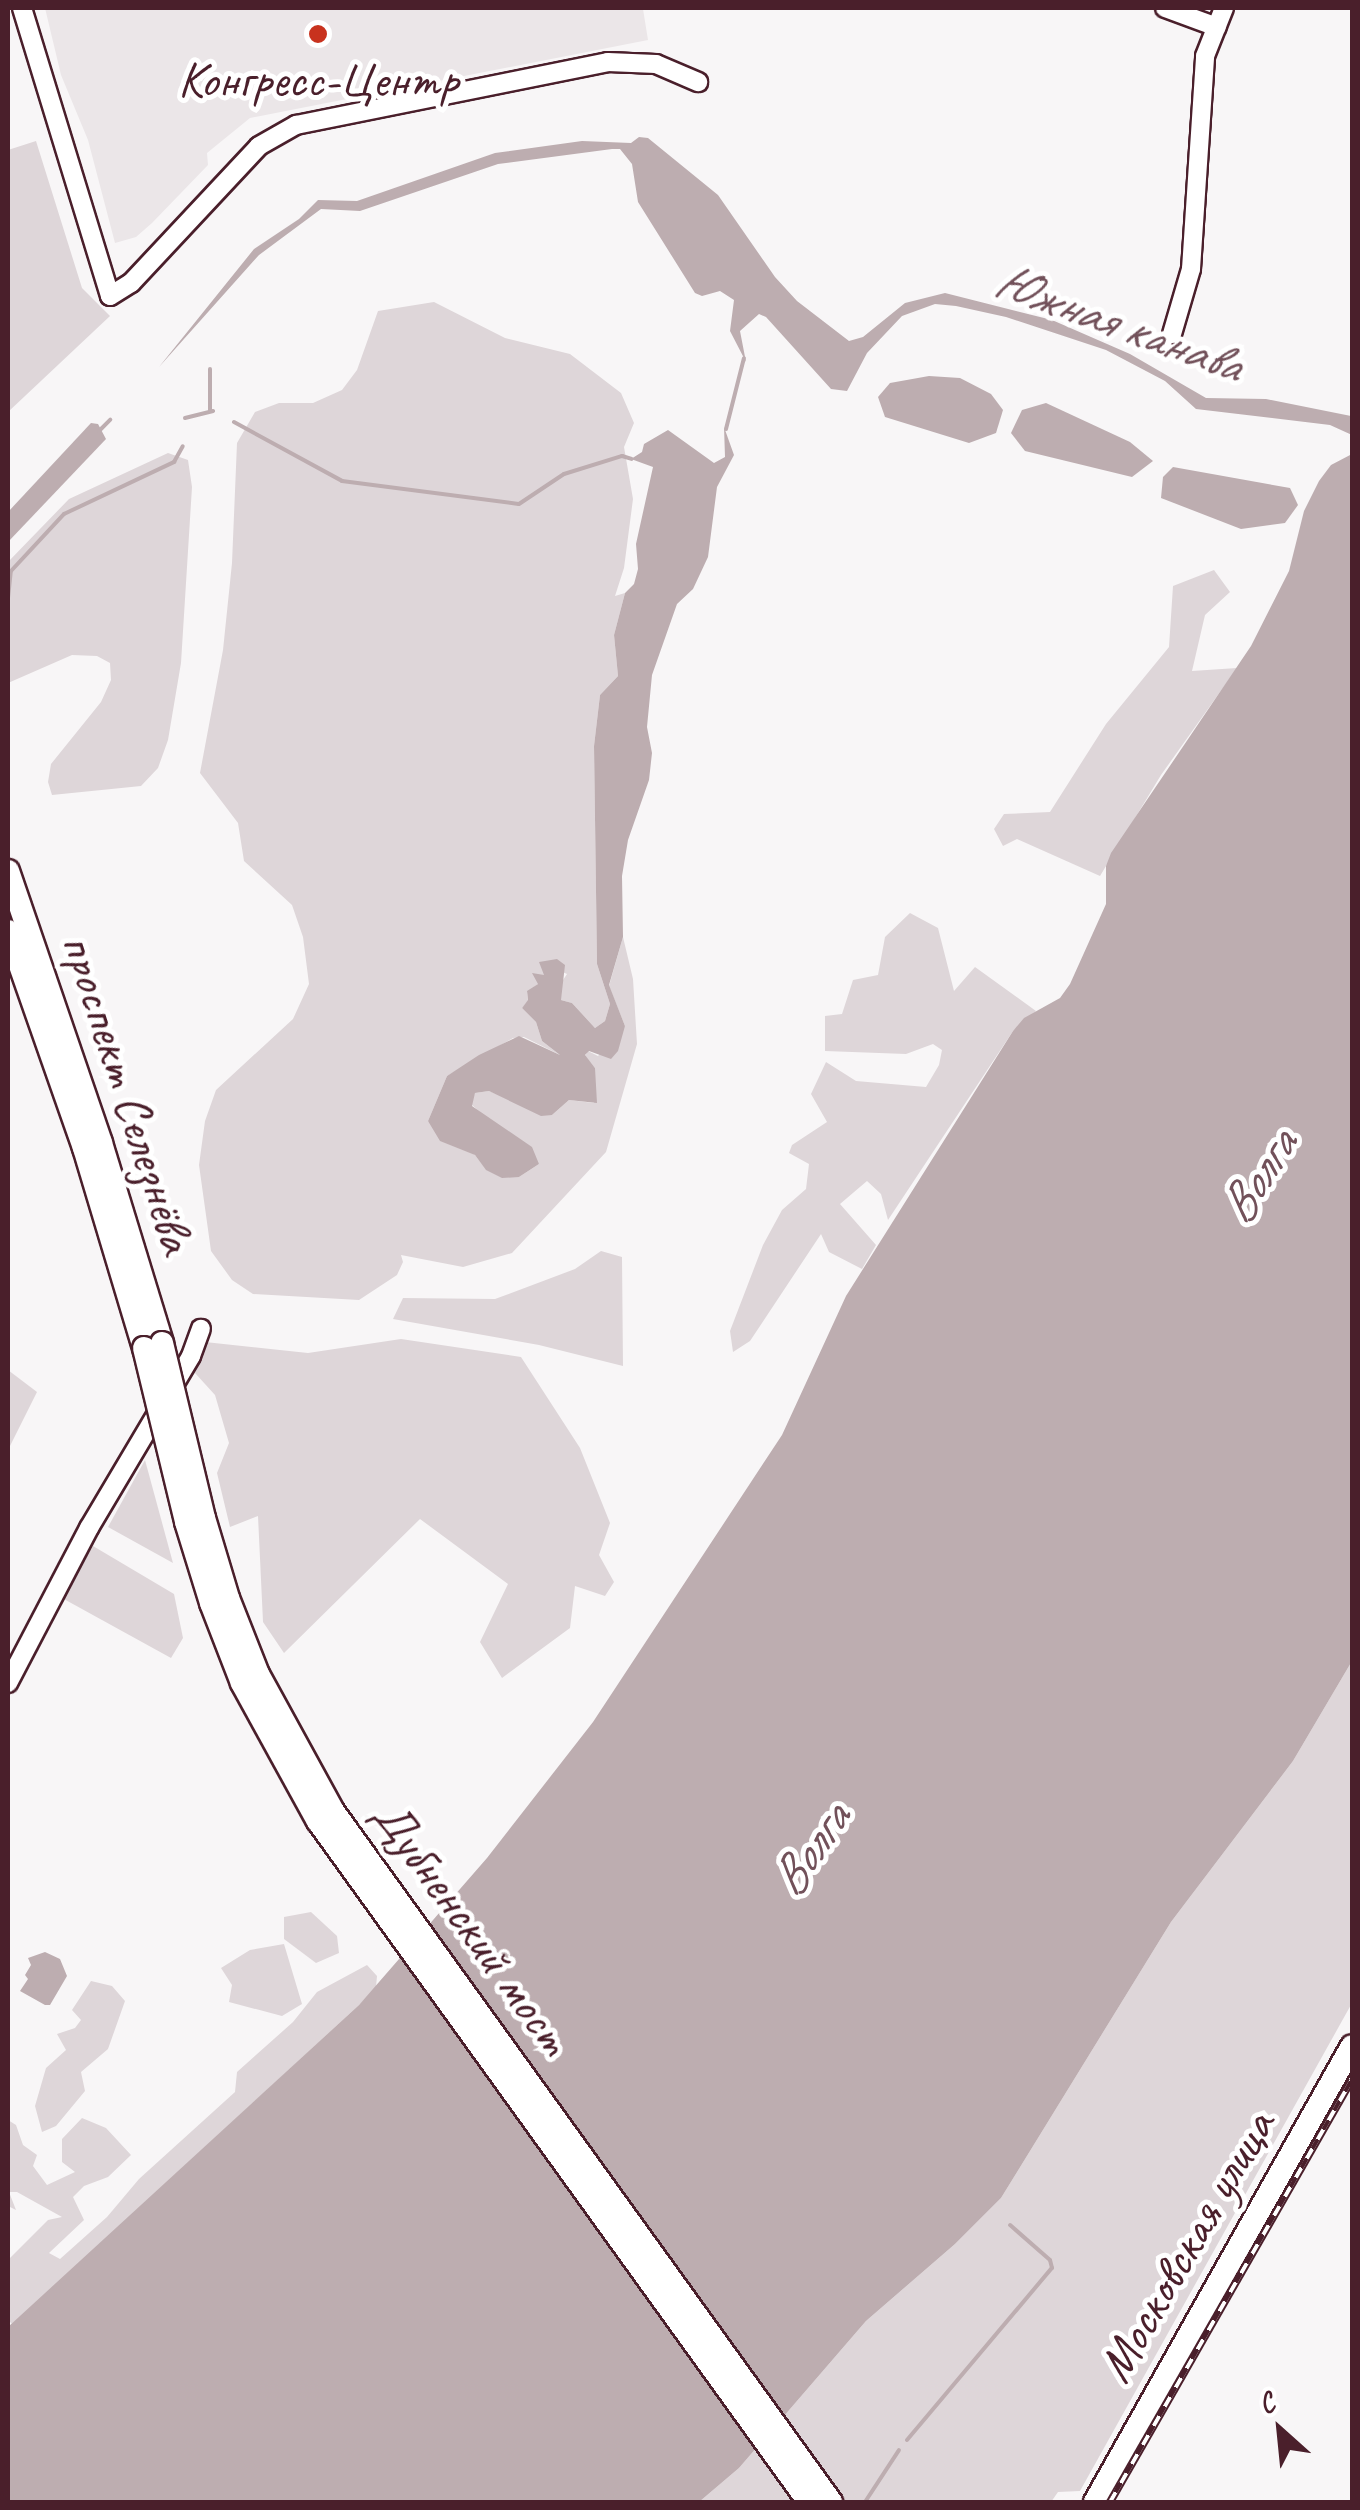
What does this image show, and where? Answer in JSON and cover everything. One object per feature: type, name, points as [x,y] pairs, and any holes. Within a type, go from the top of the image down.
[{"type":"main road","name":"проспект Селезнёва","points":[[8,871],[101,1143],[153,1346]]},
{"type":"main road","name":"проспект Селезнёва","points":[[8,931],[153,1346]]},
{"type":"main road","name":"Дубненский мост","points":[[153,1346],[186,1522],[212,1604],[242,1683],[318,1822],[809,2502]]},
{"type":"main road","name":"Дубненский мост","points":[[153,1346],[228,1598],[258,1674],[333,1812],[831,2502]]},
{"type":"main road","name":"Московская улица","points":[[1097,2496],[1352,2046]]},
{"type":"street","points":[[22,8],[110,296],[131,283],[259,146],[296,125],[608,62],[656,64],[698,82]]},
{"type":"street","points":[[1172,334],[1191,269],[1204,56],[1224,8]]},
{"type":"street","points":[[1173,9],[1217,27]]},
{"type":"street","points":[[8,1683],[89,1528],[191,1356],[201,1329]]},
{"type":"shaded area","points":[[45,8],[647,8],[643,9],[648,40],[250,118],[207,153],[208,165],[152,223],[136,237],[115,243],[88,140],[61,75]]},
{"type":"shaded area","points":[[36,141],[82,288],[110,316],[8,412],[8,150]]},
{"type":"shaded area","points":[[434,302],[505,338],[570,354],[621,393],[634,423],[624,447],[633,499],[624,568],[615,596],[625,593],[614,635],[618,676],[600,695],[594,746],[597,964],[610,1004],[605,1021],[595,1028],[572,1003],[561,1000],[559,986],[567,974],[544,964],[544,975],[538,975],[538,984],[527,992],[528,1001],[522,1008],[536,1022],[542,1041],[560,1055],[524,1037],[513,1038],[447,1076],[428,1121],[475,1155],[486,1169],[519,1177],[539,1164],[472,1105],[472,1099],[475,1093],[489,1091],[552,1115],[569,1100],[594,1103],[595,1068],[585,1056],[588,1051],[598,1056],[625,1026],[609,986],[623,937],[633,979],[637,1044],[606,1152],[512,1253],[463,1267],[401,1255],[403,1262],[397,1275],[359,1300],[253,1294],[232,1280],[211,1251],[199,1165],[205,1121],[216,1090],[293,1019],[309,984],[303,937],[292,905],[244,861],[238,823],[200,773],[223,650],[232,563],[237,443],[255,412],[279,403],[313,403],[342,390],[357,370],[378,311]]},
{"type":"shaded area","points":[[168,453],[188,460],[192,487],[181,663],[168,740],[158,768],[141,786],[52,795],[48,782],[51,764],[101,702],[111,680],[110,663],[97,656],[72,655],[8,683],[8,562],[69,499]]},
{"type":"shaded area","points":[[1214,570],[1230,592],[1205,615],[1192,671],[1237,668],[1161,775],[1100,876],[1017,839],[1003,846],[994,829],[1004,814],[1050,812],[1106,724],[1169,647],[1173,586]]},
{"type":"shaded area","points":[[910,913],[938,928],[954,991],[975,967],[1036,1011],[1013,1031],[888,1220],[881,1194],[867,1181],[840,1204],[876,1245],[862,1269],[829,1252],[821,1234],[750,1341],[733,1352],[730,1331],[763,1245],[782,1210],[806,1189],[809,1164],[789,1153],[792,1145],[827,1122],[811,1094],[826,1062],[856,1081],[926,1087],[939,1065],[942,1050],[933,1044],[906,1054],[825,1051],[825,1016],[842,1014],[853,980],[878,975],[885,937]]},
{"type":"shaded area","points":[[601,1251],[622,1257],[623,1366],[539,1345],[393,1319],[403,1298],[495,1299],[575,1269]]},
{"type":"shaded area","points":[[401,1339],[521,1357],[580,1448],[610,1523],[599,1555],[614,1582],[605,1596],[575,1586],[570,1628],[502,1678],[480,1642],[508,1584],[420,1519],[284,1653],[263,1622],[258,1516],[230,1527],[217,1473],[229,1443],[215,1395],[195,1373],[205,1342],[308,1353]]},
{"type":"shaded area","points":[[8,1370],[37,1392],[8,1450]]},
{"type":"shaded area","points":[[145,1460],[173,1563],[108,1527]]},
{"type":"shaded area","points":[[93,1546],[174,1594],[183,1638],[171,1658],[62,1598]]},
{"type":"shaded area","points":[[1352,1661],[1352,2003],[1080,2491],[1058,2492],[1051,2502],[699,2502],[739,2468],[866,2321],[955,2244],[1001,2198],[1171,1922],[1293,1761]]},
{"type":"shaded area","points":[[311,1912],[337,1936],[339,1953],[316,1963],[284,1939],[284,1917]]},
{"type":"shaded area","points":[[284,1944],[302,2004],[282,2016],[229,2002],[232,1985],[221,1968],[250,1950]]},
{"type":"shaded area","points":[[367,1965],[377,1976],[376,1987],[359,2005],[12,2324],[8,2320],[8,2260],[48,2220],[62,2217],[17,2192],[9,2192],[16,2210],[8,2206],[8,2120],[16,2125],[23,2145],[37,2155],[33,2166],[47,2185],[75,2172],[62,2162],[62,2139],[82,2118],[106,2128],[131,2155],[108,2177],[84,2186],[73,2197],[84,2220],[49,2253],[60,2259],[107,2217],[139,2179],[235,2092],[237,2072],[293,2022],[317,1992]]},
{"type":"shaded area","points":[[91,1981],[112,1986],[125,2001],[108,2049],[81,2072],[85,2091],[56,2126],[42,2132],[35,2106],[46,2068],[66,2050],[57,2034],[75,2028],[81,2020],[72,2010]]},
{"type":"water","points":[[639,137],[648,138],[718,195],[775,277],[797,301],[849,341],[863,337],[905,303],[945,293],[1052,320],[1130,354],[1206,398],[1266,399],[1351,416],[1352,435],[1330,425],[1196,409],[1165,381],[1106,350],[1006,317],[956,306],[935,304],[902,316],[867,353],[847,391],[831,389],[759,314],[740,331],[746,362],[730,331],[734,300],[720,291],[702,296],[695,293],[638,202],[632,164],[620,149],[498,164],[360,211],[321,209],[259,255],[159,367],[254,249],[299,219],[318,200],[357,201],[495,153],[582,141],[631,143]]},
{"type":"water","points":[[929,376],[960,378],[991,394],[1003,410],[996,433],[969,443],[885,417],[878,397],[890,383]]},
{"type":"water","points":[[1046,403],[1130,442],[1153,461],[1132,477],[1025,451],[1011,433],[1022,410]]},
{"type":"water","points":[[91,423],[98,424],[106,439],[8,542],[8,512]]},
{"type":"water","points":[[724,427],[734,455],[717,487],[708,557],[693,589],[677,604],[652,675],[647,727],[652,753],[649,780],[628,840],[622,876],[623,937],[609,985],[625,1026],[618,1051],[611,1059],[589,1051],[585,1055],[595,1068],[597,1103],[569,1100],[552,1115],[541,1116],[489,1091],[475,1093],[472,1106],[532,1147],[539,1164],[519,1177],[502,1178],[486,1170],[475,1155],[440,1141],[428,1121],[447,1076],[479,1055],[519,1036],[560,1055],[542,1041],[536,1022],[522,1008],[528,1000],[527,991],[538,984],[532,973],[544,975],[539,962],[557,959],[565,965],[561,1000],[572,1003],[595,1028],[605,1021],[610,1004],[597,964],[594,746],[600,695],[618,676],[614,635],[625,593],[634,584],[638,569],[636,544],[653,467],[631,459],[642,452],[644,444],[668,430],[714,463],[725,457]]},
{"type":"water","name":"Волга","points":[[1352,454],[1352,1661],[1293,1761],[1171,1922],[1001,2198],[955,2244],[866,2321],[739,2468],[699,2502],[8,2502],[8,2327],[359,2005],[487,1858],[593,1722],[782,1435],[846,1296],[1013,1031],[1024,1018],[1060,998],[1070,984],[1106,904],[1106,866],[1111,853],[1251,646],[1289,571],[1304,511],[1319,481],[1331,465]]},
{"type":"water","points":[[1173,467],[1290,488],[1298,505],[1285,523],[1241,529],[1161,498],[1163,477]]},
{"type":"water","points":[[45,1952],[60,1959],[67,1976],[50,2005],[20,1991],[28,1979],[28,1958]]},
{"type":"waterway","points":[[726,429],[744,358]]},
{"type":"waterway","points":[[210,369],[210,411]]},
{"type":"waterway","points":[[185,418],[213,411]]},
{"type":"waterway","name":"Южная канава","points":[[99,431],[110,420]]},
{"type":"waterway","points":[[234,422],[342,481],[519,504],[564,474],[622,456],[632,459]]},
{"type":"waterway","points":[[8,598],[11,571],[64,514],[174,462],[183,446]]},
{"type":"waterway","points":[[907,2440],[1052,2268],[1050,2260],[1010,2225]]},
{"type":"waterway","points":[[865,2502],[899,2450]]},
{"type":"railway","points":[[1110,2502],[1352,2080]]},
{"type":"place","name":"Конгресс-Центр","points":[[318,34]]}]
